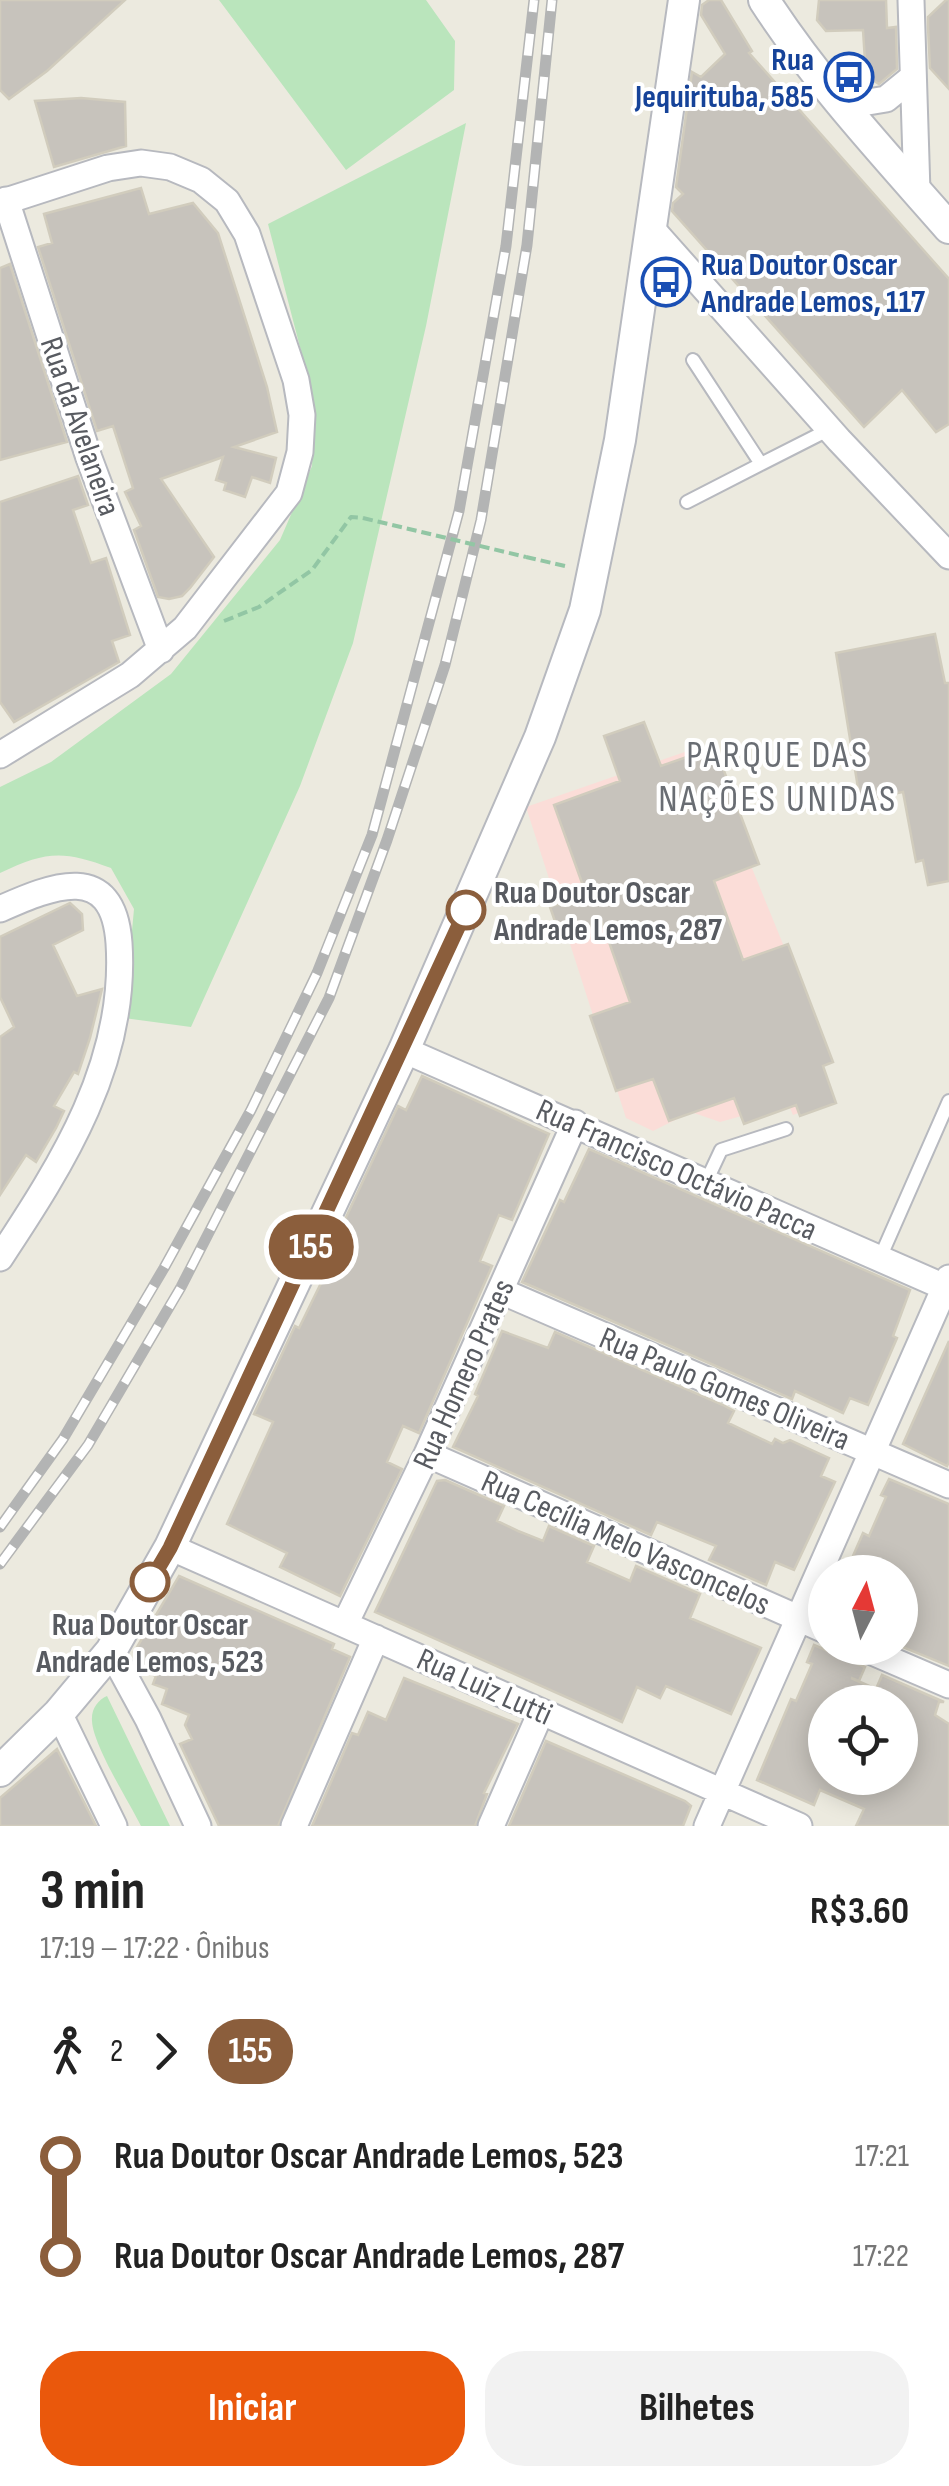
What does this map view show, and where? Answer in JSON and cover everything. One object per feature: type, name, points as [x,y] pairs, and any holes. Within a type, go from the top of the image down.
[{"type":"street","points":[[0,1771],[60,1713],[110,1651],[170,1548],[404,1050],[540,738],[585,610],[620,440],[684,0]]},
{"type":"street","points":[[764,0],[844,106],[949,228]]},
{"type":"street","points":[[911,0],[917,192]]},
{"type":"street","points":[[844,106],[886,99],[913,78]]},
{"type":"street","points":[[0,755],[100,696],[185,628],[289,493],[300,452],[302,415],[296,380],[246,234],[227,202],[201,180],[170,166],[141,163],[108,168],[3,201]]},
{"type":"street","name":"Rua da Avelaneira","points":[[3,201],[89,458],[161,650]]},
{"type":"street","points":[[651,228],[949,556]]},
{"type":"street","points":[[0,909],[50,887],[95,891],[114,910],[120,972],[110,1049],[90,1098],[54,1174],[0,1258]]},
{"type":"street","name":"Rua Francisco Octávio Pacca","points":[[404,1050],[948,1285]]},
{"type":"street","name":"Rua Homero Prates","points":[[345,1624],[427,1454],[575,1123]]},
{"type":"street","points":[[707,1826],[948,1285]]},
{"type":"street","name":"Rua Paulo Gomes Oliveira","points":[[501,1291],[949,1485]]},
{"type":"street","name":"Rua Cecília Melo Vasconcelos","points":[[427,1454],[808,1623]]},
{"type":"street","name":"Rua Luiz Lutti","points":[[170,1548],[799,1826]]},
{"type":"street","points":[[294,1826],[376,1638]]},
{"type":"street","points":[[110,1651],[148,1718],[198,1826]]},
{"type":"street","points":[[902,1665],[949,1686]]},
{"type":"street","points":[[491,1826],[541,1712]]},
{"type":"street","points":[[60,1713],[114,1826]]},
{"type":"lane","points":[[693,360],[761,464]]},
{"type":"lane","points":[[687,502],[830,429]]},
{"type":"lane","points":[[880,1258],[949,1101]]},
{"type":"lane","points":[[706,1182],[721,1150],[786,1129]]},
{"type":"path","points":[[185,628],[218,623],[258,607],[312,570],[351,517],[594,573]]},
{"type":"shaded area","points":[[702,746],[821,1037],[813,1062],[831,1101],[793,1115],[788,1103],[720,1122],[691,1112],[653,1131],[626,1118],[526,807]]},
{"type":"green space","points":[[219,0],[426,0],[455,41],[454,90],[346,170]]},
{"type":"green space","points":[[466,123],[426,326],[353,643],[300,786],[191,1027],[124,1018],[134,909],[111,868],[80,858],[43,857],[0,873],[0,787],[51,762],[171,674],[280,540],[312,466],[314,401],[268,224]]},
{"type":"green space","points":[[107,1696],[170,1826],[141,1826],[105,1758],[92,1717],[96,1706]]},
{"type":"building","points":[[0,0],[125,0],[47,71],[9,99],[0,90]]},
{"type":"building","points":[[709,0],[721,0],[752,51],[749,53],[949,279],[949,424],[936,432],[902,390],[864,427],[672,211],[673,203],[683,194],[676,187],[692,72],[701,77],[725,54],[701,15],[702,5]]},
{"type":"building","points":[[819,0],[886,0],[887,28],[896,27],[897,69],[879,84],[866,76],[863,30],[826,31],[817,20]]},
{"type":"building","points":[[946,0],[949,89],[930,68],[928,27],[928,17]]},
{"type":"building","points":[[81,98],[125,102],[126,146],[54,167],[35,101]]},
{"type":"building","points":[[141,188],[149,214],[193,203],[218,233],[267,387],[277,432],[234,447],[276,458],[270,483],[252,477],[245,497],[224,490],[226,483],[216,480],[223,457],[161,479],[214,557],[182,596],[169,599],[158,597],[134,530],[141,526],[125,492],[133,488],[113,426],[97,431],[38,247],[52,243],[44,214]]},
{"type":"building","points":[[10,264],[67,442],[0,460],[0,268]]},
{"type":"building","points":[[78,476],[88,505],[73,510],[91,563],[106,558],[130,635],[112,641],[119,662],[14,722],[0,702],[0,502]]},
{"type":"building","points":[[935,634],[945,683],[949,683],[949,881],[928,885],[923,860],[916,862],[903,792],[860,800],[836,653]]},
{"type":"building","points":[[644,722],[661,766],[715,747],[759,864],[714,881],[743,960],[788,944],[833,1062],[823,1066],[836,1103],[800,1116],[796,1105],[744,1124],[734,1098],[669,1121],[653,1079],[616,1091],[590,1016],[630,1002],[602,922],[560,936],[550,907],[586,894],[554,805],[620,781],[604,736]]},
{"type":"building","points":[[70,903],[82,914],[83,930],[53,945],[77,996],[102,989],[78,1074],[74,1072],[54,1106],[64,1111],[56,1128],[36,1162],[26,1155],[0,1195],[0,1037],[14,1027],[0,997],[0,937]]},
{"type":"building","points":[[422,1076],[549,1134],[512,1220],[499,1215],[480,1261],[492,1266],[419,1433],[403,1426],[387,1462],[402,1469],[340,1596],[280,1567],[287,1553],[227,1524],[273,1422],[254,1414],[295,1326],[299,1328],[322,1281],[330,1260],[327,1258],[398,1106],[406,1110]]},
{"type":"building","points":[[589,1149],[910,1290],[893,1336],[897,1338],[868,1405],[850,1398],[843,1413],[795,1391],[792,1399],[522,1282]]},
{"type":"building","points":[[502,1331],[548,1348],[555,1332],[723,1405],[734,1411],[728,1423],[772,1444],[775,1439],[783,1443],[790,1440],[829,1458],[821,1476],[835,1482],[794,1570],[775,1562],[766,1585],[709,1560],[716,1546],[657,1522],[651,1535],[453,1447],[478,1396],[475,1394]]},
{"type":"building","points":[[949,1341],[949,1462],[947,1466],[903,1444]]},
{"type":"building","points":[[889,1479],[949,1504],[949,1666],[918,1653],[918,1555],[853,1555],[863,1533],[869,1536],[886,1497],[881,1495]]},
{"type":"building","points":[[445,1480],[504,1506],[497,1521],[518,1531],[543,1541],[549,1526],[594,1546],[587,1562],[630,1581],[636,1566],[700,1594],[690,1618],[761,1648],[731,1714],[666,1686],[660,1698],[637,1687],[622,1722],[375,1612],[437,1481]]},
{"type":"building","points":[[179,1576],[334,1644],[332,1649],[350,1657],[278,1826],[219,1826],[180,1744],[192,1739],[185,1725],[189,1715],[162,1704],[167,1689],[153,1684],[156,1676],[141,1670],[134,1652]]},
{"type":"building","points":[[812,1665],[865,1667],[859,1681],[851,1678],[867,1685],[808,1685],[808,1795],[818,1795],[814,1805],[757,1780],[791,1699],[796,1701]]},
{"type":"building","points":[[882,1675],[905,1685],[878,1685]]},
{"type":"building","points":[[404,1678],[518,1724],[484,1793],[487,1794],[475,1826],[312,1826],[352,1733],[358,1735],[368,1712],[386,1720]]},
{"type":"building","points":[[918,1691],[944,1702],[939,1702],[935,1715],[949,1724],[949,1826],[856,1826],[864,1809],[832,1795],[918,1795]]},
{"type":"building","points":[[546,1741],[685,1801],[691,1806],[683,1826],[509,1826]]},
{"type":"building","points":[[57,1749],[96,1826],[0,1826],[0,1798]]},
{"type":"railway","points":[[0,1527],[63,1439],[251,1110],[317,973],[372,835],[459,511],[506,246],[534,0]]},
{"type":"railway","points":[[0,1564],[88,1445],[181,1287],[329,998],[387,840],[445,665],[481,520],[527,245],[552,0]]},
{"type":"bus line","name":"155","points":[[150,1582],[170,1548],[466,910]]},
{"type":"place","name":"Rua Jequirituba, 585","points":[[849,77]]},
{"type":"place","name":"Rua Doutor Oscar Andrade Lemos, 117","points":[[666,282]]},
{"type":"place","name":"Rua Doutor Oscar Andrade Lemos, 287","points":[[466,910]]},
{"type":"place","name":"Rua Doutor Oscar Andrade Lemos, 523","points":[[150,1582]]},
{"type":"district","name":"PARQUE DAS NAÇÕES UNIDAS","points":[[778,776]]}]
